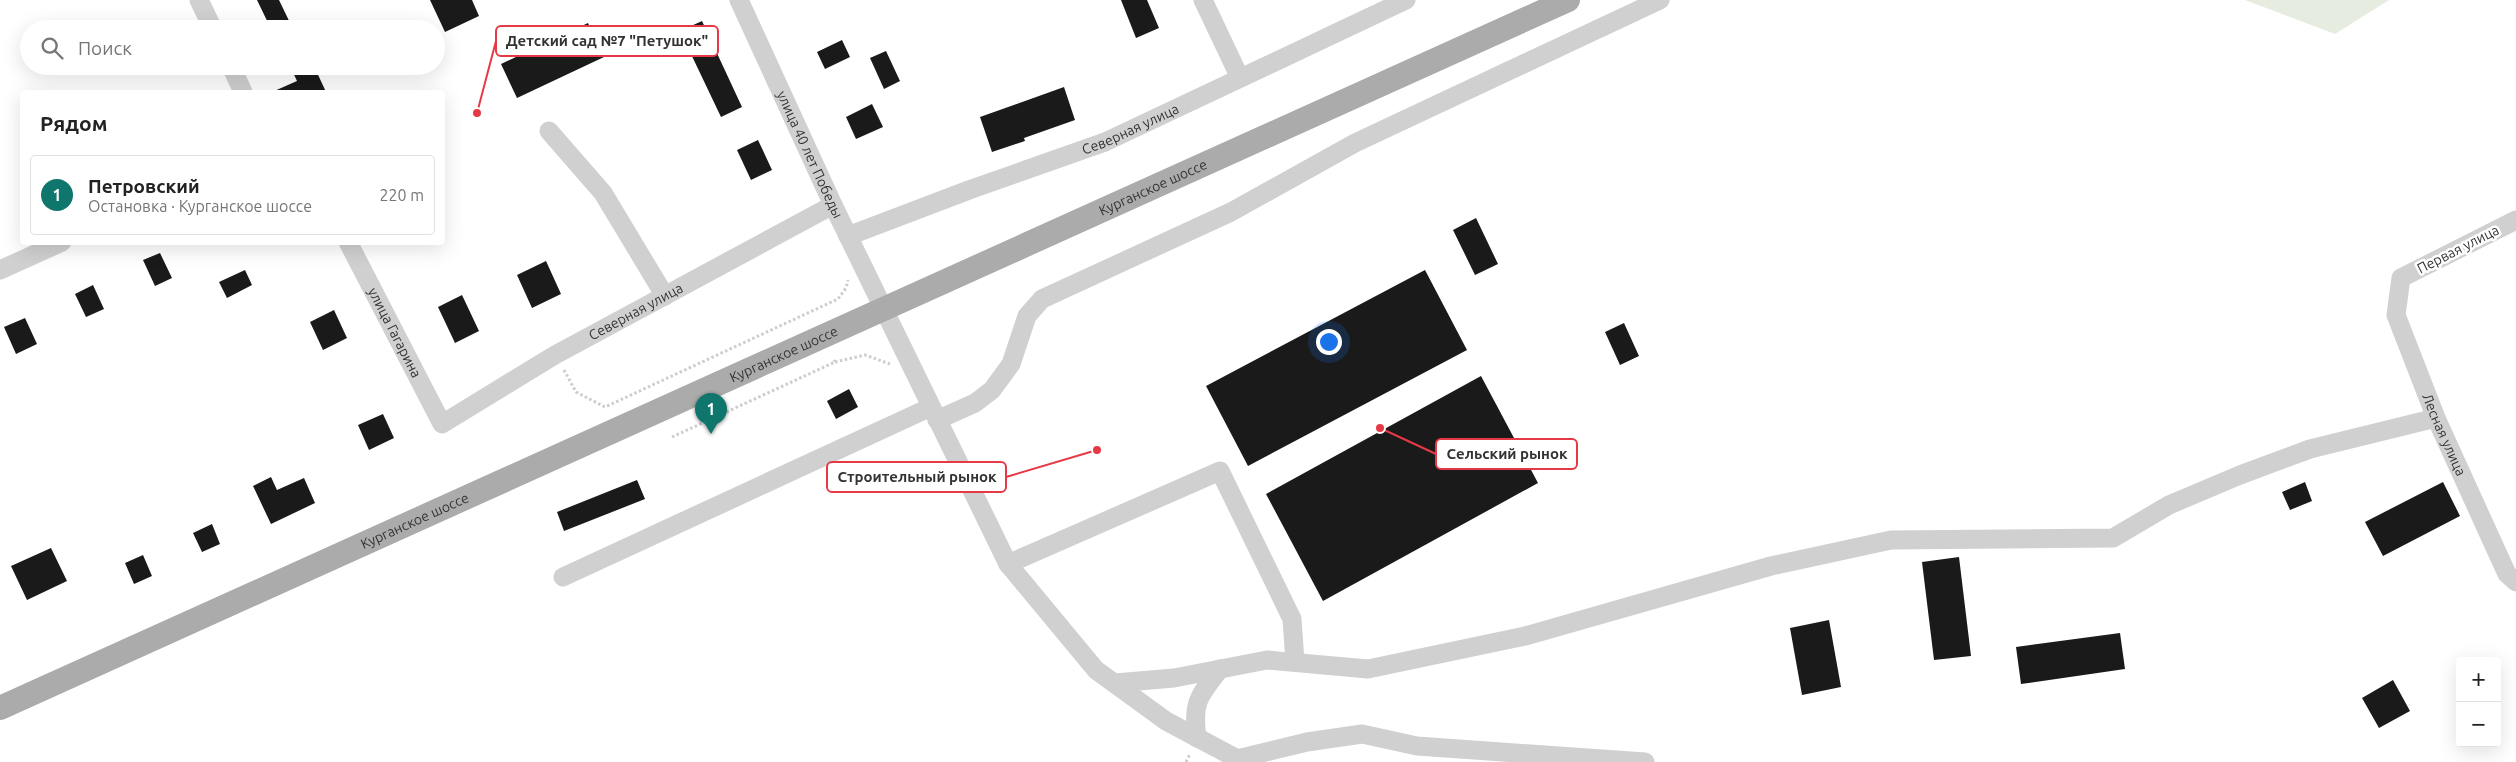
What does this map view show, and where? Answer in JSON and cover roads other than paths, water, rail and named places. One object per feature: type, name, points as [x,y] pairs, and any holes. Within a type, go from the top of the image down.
[{"type":"main road","name":"Курганское шоссе","points":[[0,708],[1568,0]]},
{"type":"street","points":[[199,0],[209,20]]},
{"type":"street","name":"улица 40 лет Победы","points":[[739,0],[833,205],[1008,564],[1096,670],[1166,721],[1240,761]]},
{"type":"street","points":[[1203,0],[1240,78]]},
{"type":"street","name":"Северная улица","points":[[848,236],[969,190],[1105,142],[1406,0]]},
{"type":"street","points":[[563,577],[934,413],[974,403],[992,390],[1011,364],[1027,316],[1042,300],[1231,212],[1355,143],[1660,0]]},
{"type":"street","points":[[236,75],[243,90]]},
{"type":"street","points":[[549,131],[603,193],[665,296]]},
{"type":"street","name":"Северная улица","points":[[442,424],[555,354],[833,205]]},
{"type":"street","name":"Первая улица","points":[[2401,278],[2516,220]]},
{"type":"street","points":[[0,270],[55,245]]},
{"type":"street","name":"улица Гагарина","points":[[350,245],[442,424]]},
{"type":"street","name":"Лесная улица","points":[[2401,278],[2396,316],[2436,418],[2507,574],[2516,582]]},
{"type":"street","points":[[1115,683],[1174,678],[1267,660],[1368,670],[1525,636],[1771,566],[1891,540],[2113,538],[2168,505],[2240,474],[2310,449],[2436,418]]},
{"type":"street","points":[[1008,564],[1220,470],[1292,619],[1295,662]]},
{"type":"street","points":[[1198,738],[1194,716],[1200,695],[1220,669]]},
{"type":"street","points":[[1240,761],[1307,742],[1362,734],[1417,746],[1645,762]]},
{"type":"street","points":[[1434,747],[1447,762]]},
{"type":"place","name":"Детский сад №7 \"Петушок\"","points":[[477,113]]},
{"type":"place","name":"Сельский рынок","points":[[1380,428]]},
{"type":"place","name":"Петровский","points":[[711,434]]},
{"type":"place","name":"Строительный рынок","points":[[1097,450]]}]
